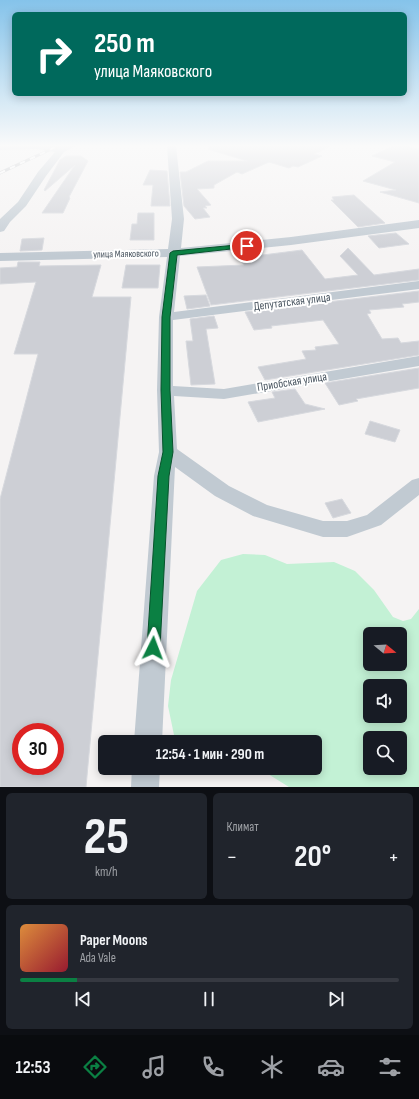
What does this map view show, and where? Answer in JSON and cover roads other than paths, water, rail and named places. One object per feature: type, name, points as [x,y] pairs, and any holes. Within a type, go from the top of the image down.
[{"type":"street","points":[[0,228],[5,220],[22,204],[36,183]]},
{"type":"street","points":[[148,735],[164,476],[168,452],[165,390],[166,317],[178,219],[175,183]]},
{"type":"street","name":"улица Маяковского","points":[[0,257],[173,253],[291,241],[419,224]]},
{"type":"street","name":"Депутатская улица","points":[[166,317],[419,285]]},
{"type":"street","name":"Приобская улица","points":[[165,390],[205,394],[224,394],[419,361]]},
{"type":"street","points":[[168,452],[222,491],[260,511],[324,529],[347,529],[374,520],[419,485]]},
{"type":"street","points":[[145,787],[146,775]]}]
